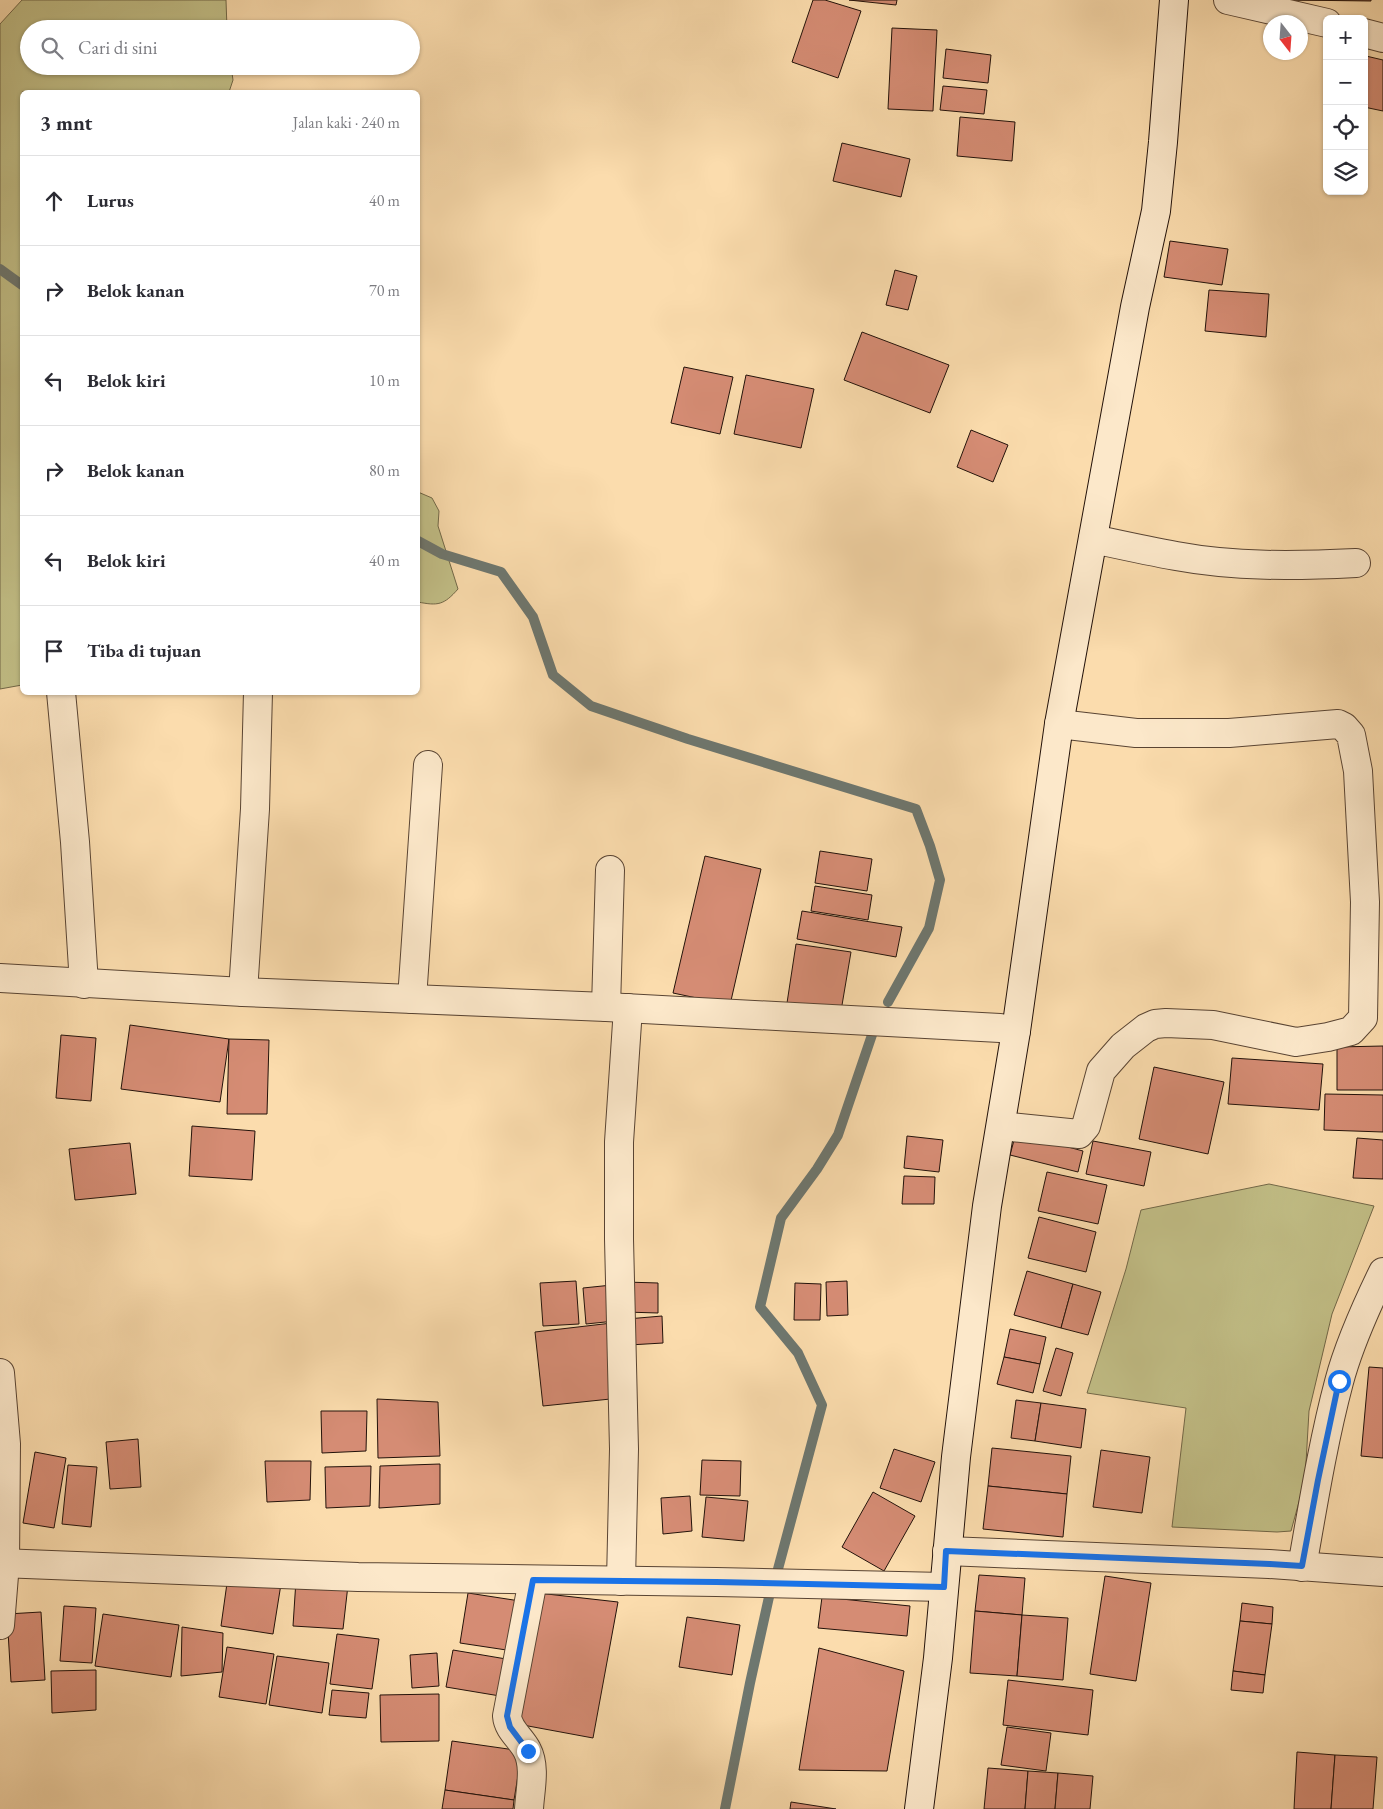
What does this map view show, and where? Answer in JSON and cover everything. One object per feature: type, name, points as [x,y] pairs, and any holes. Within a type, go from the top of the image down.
[{"type":"street","points":[[919,1809],[938,1658],[946,1551],[971,1325],[987,1206],[1016,1031],[1059,724],[1135,307],[1156,211],[1174,0]]},
{"type":"street","points":[[1228,0],[1323,22]]},
{"type":"street","points":[[1368,34],[1383,38]]},
{"type":"street","points":[[1093,539],[1177,556],[1235,563],[1300,566],[1356,563]]},
{"type":"street","points":[[61,695],[75,842],[84,984]]},
{"type":"street","points":[[243,992],[255,809],[258,695]]},
{"type":"street","points":[[1001,1126],[1080,1134],[1086,1126],[1101,1071],[1123,1046],[1146,1028],[1156,1024],[1213,1026],[1296,1042],[1351,1031],[1363,1018],[1365,902],[1358,770],[1351,735],[1344,727],[1338,724],[1229,733],[1136,733],[1059,724]]},
{"type":"street","points":[[412,1000],[428,765]]},
{"type":"street","points":[[610,870],[617,1007],[619,1238],[624,1449],[621,1581]]},
{"type":"street","points":[[0,978],[84,984],[412,1000],[617,1007],[1000,1028],[1016,1031]]},
{"type":"street","points":[[1302,1566],[1339,1381],[1360,1321],[1383,1272]]},
{"type":"street","points":[[0,1373],[6,1444],[0,1625]]},
{"type":"street","points":[[946,1551],[1250,1563],[1383,1572]]},
{"type":"street","points":[[3,1563],[358,1577],[944,1587]]},
{"type":"street","points":[[529,1809],[531,1761],[528,1751],[510,1727],[507,1716],[533,1580]]},
{"type":"shaded area","points":[[22,0],[226,0],[227,20],[20,20],[20,75],[232,75],[233,80],[230,90],[20,90],[20,685],[0,689],[0,24]]},
{"type":"shaded area","points":[[420,493],[432,498],[439,511],[438,526],[458,589],[444,601],[431,604],[420,602]]},
{"type":"shaded area","points":[[1269,1184],[1374,1206],[1332,1314],[1309,1411],[1305,1480],[1291,1531],[1172,1527],[1186,1408],[1087,1393],[1126,1269],[1141,1210]]},
{"type":"building","points":[[813,0],[825,0],[861,11],[838,78],[792,62]]},
{"type":"building","points":[[849,0],[897,0],[896,5]]},
{"type":"building","points":[[1292,0],[1371,0],[1371,1]]},
{"type":"building","points":[[892,28],[937,30],[933,111],[888,109]]},
{"type":"building","points":[[946,49],[991,55],[988,83],[943,78]]},
{"type":"building","points":[[1368,56],[1383,60],[1383,111],[1368,108]]},
{"type":"building","points":[[943,86],[987,90],[984,114],[940,110]]},
{"type":"building","points":[[960,117],[1015,122],[1012,161],[957,156]]},
{"type":"building","points":[[842,143],[910,159],[901,197],[833,181]]},
{"type":"building","points":[[1170,241],[1228,249],[1222,285],[1164,277]]},
{"type":"building","points":[[895,270],[917,276],[908,310],[886,305]]},
{"type":"building","points":[[1209,290],[1269,294],[1266,337],[1205,331]]},
{"type":"building","points":[[862,332],[949,365],[930,413],[844,380]]},
{"type":"building","points":[[684,367],[733,377],[720,434],[671,423]]},
{"type":"building","points":[[746,375],[814,389],[801,448],[734,434]]},
{"type":"building","points":[[971,430],[1008,445],[993,482],[957,467]]},
{"type":"building","points":[[820,851],[872,859],[867,891],[815,883]]},
{"type":"building","points":[[705,856],[761,869],[730,1005],[673,993]]},
{"type":"building","points":[[815,886],[872,895],[868,920],[811,911]]},
{"type":"building","points":[[802,911],[902,927],[896,957],[797,939]]},
{"type":"building","points":[[796,944],[851,952],[841,1011],[787,1003]]},
{"type":"building","points":[[130,1025],[229,1039],[220,1102],[121,1089]]},
{"type":"building","points":[[61,1035],[96,1038],[91,1101],[56,1098]]},
{"type":"building","points":[[229,1039],[269,1040],[267,1114],[227,1114]]},
{"type":"building","points":[[1383,1046],[1383,1090],[1337,1090],[1337,1047]]},
{"type":"building","points":[[1232,1058],[1323,1064],[1319,1110],[1228,1104]]},
{"type":"building","points":[[1154,1067],[1224,1082],[1208,1154],[1139,1139]]},
{"type":"building","points":[[1325,1094],[1383,1095],[1383,1132],[1324,1130]]},
{"type":"building","points":[[192,1126],[255,1131],[252,1180],[189,1176]]},
{"type":"building","points":[[1016,1133],[1083,1151],[1078,1172],[1010,1155]]},
{"type":"building","points":[[907,1136],[943,1140],[939,1172],[904,1168]]},
{"type":"building","points":[[1357,1138],[1383,1140],[1383,1179],[1353,1178]]},
{"type":"building","points":[[1093,1141],[1151,1152],[1144,1186],[1086,1174]]},
{"type":"building","points":[[130,1143],[136,1194],[75,1200],[69,1149]]},
{"type":"building","points":[[1047,1172],[1107,1185],[1098,1224],[1038,1211]]},
{"type":"building","points":[[904,1176],[935,1177],[934,1204],[902,1204]]},
{"type":"building","points":[[1039,1217],[1096,1232],[1086,1272],[1028,1258]]},
{"type":"building","points":[[1027,1271],[1073,1284],[1061,1328],[1014,1315]]},
{"type":"building","points":[[576,1281],[579,1324],[543,1326],[540,1283]]},
{"type":"building","points":[[847,1281],[848,1315],[827,1316],[826,1282]]},
{"type":"building","points":[[625,1282],[658,1283],[658,1313],[625,1312]]},
{"type":"building","points":[[795,1283],[821,1284],[820,1320],[794,1320]]},
{"type":"building","points":[[1073,1284],[1101,1292],[1088,1335],[1061,1328]]},
{"type":"building","points":[[612,1285],[615,1321],[586,1324],[583,1288]]},
{"type":"building","points":[[662,1316],[663,1343],[629,1345],[627,1319]]},
{"type":"building","points":[[612,1323],[620,1398],[543,1406],[535,1332]]},
{"type":"building","points":[[1010,1329],[1046,1337],[1040,1364],[1004,1357]]},
{"type":"building","points":[[1056,1348],[1073,1353],[1061,1396],[1043,1391]]},
{"type":"building","points":[[1004,1357],[1040,1364],[1033,1393],[997,1384]]},
{"type":"building","points":[[1369,1367],[1383,1368],[1383,1458],[1361,1456]]},
{"type":"building","points":[[377,1399],[438,1402],[440,1456],[378,1458]]},
{"type":"building","points":[[1016,1400],[1041,1403],[1035,1441],[1011,1438]]},
{"type":"building","points":[[1041,1403],[1086,1409],[1081,1448],[1035,1441]]},
{"type":"building","points":[[321,1411],[367,1411],[366,1451],[322,1453]]},
{"type":"building","points":[[138,1439],[141,1487],[110,1489],[106,1442]]},
{"type":"building","points":[[992,1448],[1071,1456],[1067,1494],[988,1486]]},
{"type":"building","points":[[894,1449],[935,1462],[921,1502],[880,1488]]},
{"type":"building","points":[[1101,1450],[1150,1457],[1142,1513],[1093,1507]]},
{"type":"building","points":[[35,1452],[66,1458],[54,1528],[23,1523]]},
{"type":"building","points":[[702,1460],[741,1461],[740,1496],[700,1495]]},
{"type":"building","points":[[265,1461],[311,1461],[310,1500],[267,1502]]},
{"type":"building","points":[[440,1464],[440,1504],[379,1508],[380,1466]]},
{"type":"building","points":[[68,1465],[97,1467],[91,1527],[62,1524]]},
{"type":"building","points":[[371,1466],[370,1506],[326,1508],[325,1467]]},
{"type":"building","points":[[988,1486],[1067,1494],[1063,1537],[983,1529]]},
{"type":"building","points":[[873,1492],[915,1516],[884,1571],[842,1547]]},
{"type":"building","points":[[690,1496],[692,1531],[663,1534],[661,1498]]},
{"type":"building","points":[[706,1497],[748,1501],[744,1541],[702,1537]]},
{"type":"building","points":[[979,1575],[1025,1578],[1022,1615],[975,1611]]},
{"type":"building","points":[[228,1576],[281,1584],[273,1634],[221,1626]]},
{"type":"building","points":[[1105,1576],[1151,1583],[1136,1681],[1090,1674]]},
{"type":"building","points":[[296,1580],[348,1585],[343,1629],[293,1626]]},
{"type":"building","points":[[468,1593],[520,1601],[513,1651],[460,1643]]},
{"type":"building","points":[[538,1593],[618,1602],[593,1738],[512,1723]]},
{"type":"building","points":[[822,1597],[910,1606],[907,1636],[818,1628]]},
{"type":"building","points":[[1242,1603],[1273,1607],[1272,1624],[1240,1621]]},
{"type":"building","points":[[64,1606],[96,1608],[92,1663],[60,1661]]},
{"type":"building","points":[[975,1611],[1022,1615],[1017,1676],[970,1673]]},
{"type":"building","points":[[41,1612],[45,1680],[11,1682],[7,1614]]},
{"type":"building","points":[[103,1614],[179,1625],[171,1677],[95,1666]]},
{"type":"building","points":[[1022,1615],[1068,1618],[1063,1680],[1017,1676]]},
{"type":"building","points":[[687,1617],[740,1625],[732,1675],[679,1667]]},
{"type":"building","points":[[1240,1621],[1272,1624],[1265,1675],[1233,1671]]},
{"type":"building","points":[[182,1627],[223,1633],[222,1672],[181,1676]]},
{"type":"building","points":[[337,1634],[379,1639],[372,1689],[330,1684]]},
{"type":"building","points":[[227,1647],[274,1654],[266,1704],[219,1697]]},
{"type":"building","points":[[819,1648],[904,1671],[887,1771],[799,1770]]},
{"type":"building","points":[[453,1650],[512,1660],[506,1697],[446,1687]]},
{"type":"building","points":[[437,1653],[439,1686],[412,1688],[410,1655]]},
{"type":"building","points":[[277,1656],[329,1663],[322,1713],[269,1705]]},
{"type":"building","points":[[96,1670],[96,1710],[52,1713],[51,1671]]},
{"type":"building","points":[[1233,1671],[1265,1675],[1263,1693],[1231,1690]]},
{"type":"building","points":[[1008,1680],[1093,1690],[1088,1735],[1003,1725]]},
{"type":"building","points":[[332,1690],[369,1693],[366,1718],[329,1715]]},
{"type":"building","points":[[439,1694],[439,1741],[381,1742],[380,1695]]},
{"type":"building","points":[[1007,1727],[1051,1733],[1046,1771],[1001,1765]]},
{"type":"building","points":[[452,1741],[522,1751],[514,1800],[445,1790]]},
{"type":"building","points":[[1297,1752],[1335,1755],[1331,1809],[1294,1809]]},
{"type":"building","points":[[1335,1755],[1377,1757],[1373,1809],[1331,1809]]},
{"type":"building","points":[[988,1768],[1028,1771],[1025,1809],[984,1809]]},
{"type":"building","points":[[1028,1771],[1058,1773],[1055,1809],[1025,1809]]},
{"type":"building","points":[[1058,1773],[1093,1776],[1090,1809],[1055,1809]]},
{"type":"building","points":[[445,1790],[514,1800],[513,1809],[442,1809]]},
{"type":"building","points":[[791,1802],[836,1809],[790,1809]]},
{"type":"waterway","points":[[0,269],[20,284]]},
{"type":"waterway","points":[[420,542],[442,554],[501,572],[533,617],[553,675],[591,706],[688,739],[916,809],[940,880],[929,928],[888,1002]]},
{"type":"waterway","points":[[778,1569],[822,1405],[798,1353],[760,1307],[781,1218],[817,1169],[838,1135],[875,1026]]},
{"type":"waterway","points":[[725,1809],[769,1597]]},
{"type":"route","points":[[528,1751],[510,1727],[507,1716],[533,1580],[944,1587],[946,1551],[1302,1566],[1339,1381]]}]
